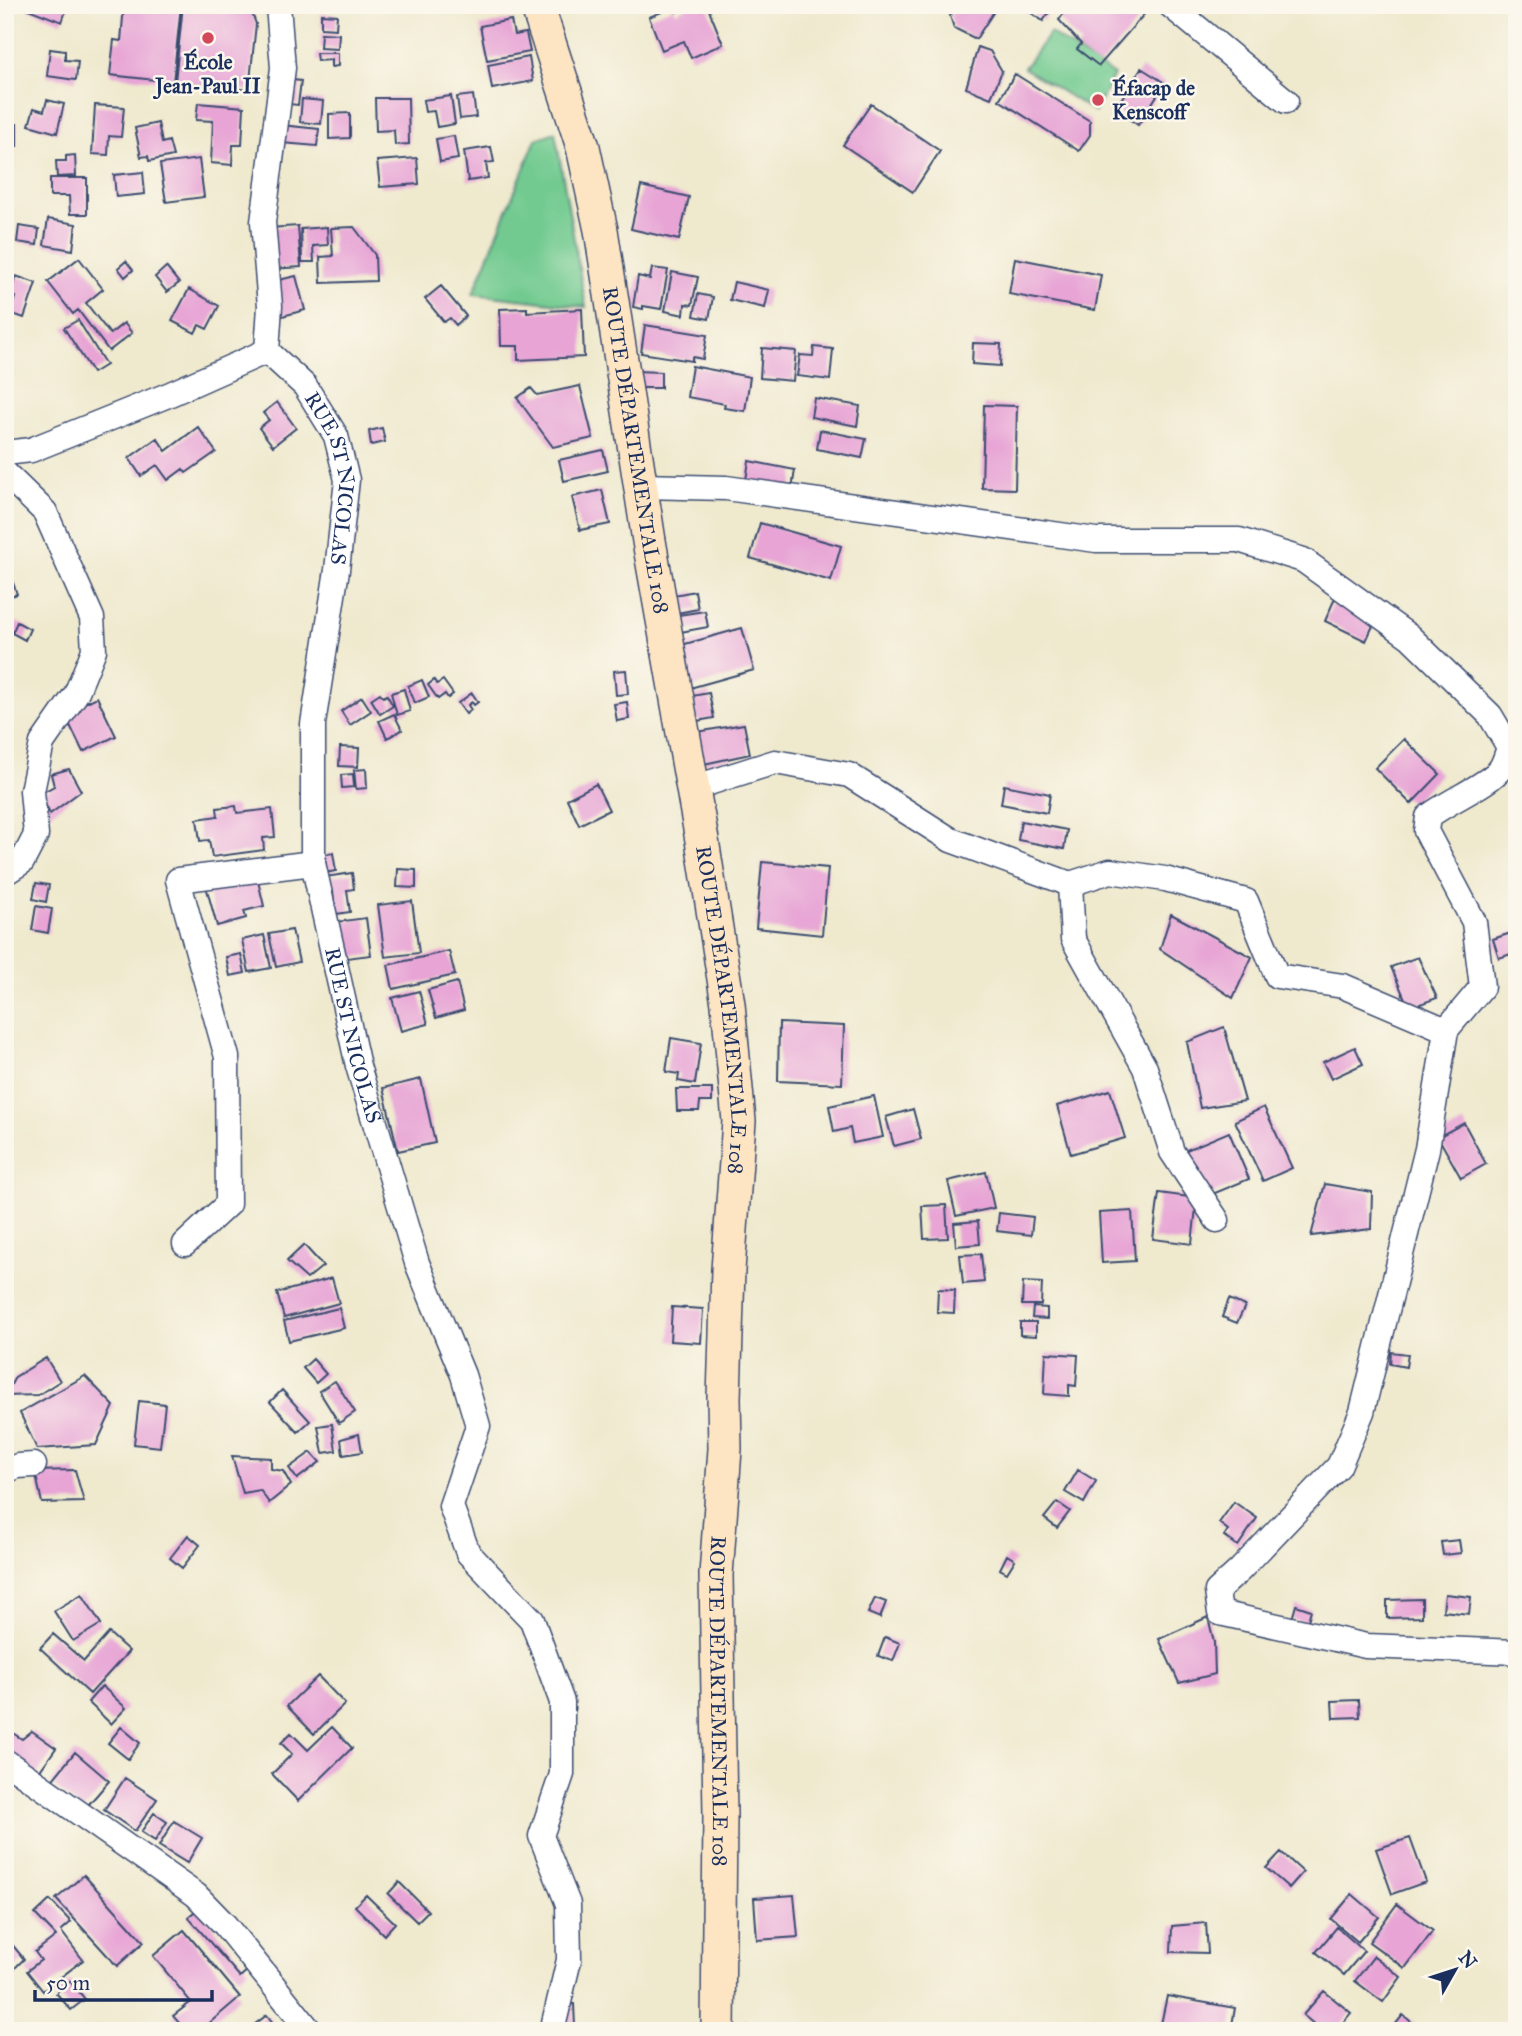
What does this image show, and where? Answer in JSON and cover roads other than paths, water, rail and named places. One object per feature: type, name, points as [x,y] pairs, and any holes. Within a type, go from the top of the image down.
[{"type":"main road","name":"ROUTE DÉPARTEMENTALE 108","points":[[537,5],[583,147],[596,206],[728,1004],[739,1121],[728,1270],[725,1449],[716,1575],[720,1815],[718,2031]]},
{"type":"street","points":[[5,453],[31,450],[168,395],[267,351],[270,306],[263,222],[283,68],[278,5]]},
{"type":"street","points":[[1170,5],[1286,102]]},
{"type":"street","name":"RUE ST NICOLAS","points":[[267,351],[305,386],[324,416],[336,436],[347,480],[337,570],[313,724],[313,863],[343,1002],[369,1103],[417,1264],[463,1374],[478,1426],[452,1506],[468,1553],[532,1620],[562,1702],[562,1774],[541,1836],[568,1904],[569,1960],[552,2031]]},
{"type":"street","points":[[5,473],[45,512],[92,618],[94,650],[76,694],[42,743],[33,791],[36,835],[22,862],[5,873]]},
{"type":"street","points":[[641,486],[726,488],[1096,540],[1239,540],[1303,560],[1410,637],[1490,715],[1509,747],[1500,769],[1428,817],[1426,831],[1474,922],[1482,987],[1446,1030],[1427,1149],[1362,1412],[1339,1466],[1217,1591],[1220,1613],[1366,1646],[1517,1652]]},
{"type":"street","points":[[693,788],[775,762],[849,775],[951,840],[1070,884],[1110,870],[1165,879],[1246,901],[1277,976],[1343,986],[1446,1030]]},
{"type":"street","points":[[185,1244],[228,1204],[227,1057],[178,880],[313,863]]},
{"type":"street","points":[[1070,884],[1073,939],[1146,1068],[1172,1152],[1217,1220]]},
{"type":"street","points":[[5,1471],[18,1466],[34,1465]]},
{"type":"street","points":[[5,1761],[196,1895],[225,1925],[310,2031]]},
{"type":"place","name":"École Jean-Paul II","points":[[208,38]]},
{"type":"place","name":"Éfacap de Kenscoff","points":[[1098,100]]}]
